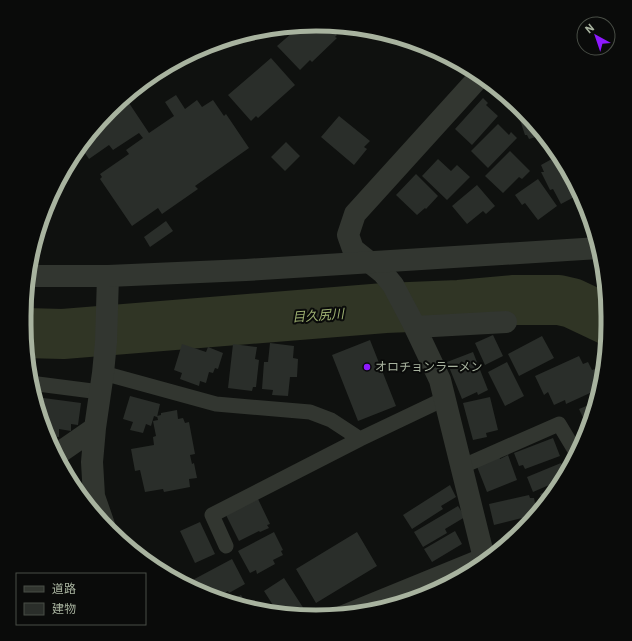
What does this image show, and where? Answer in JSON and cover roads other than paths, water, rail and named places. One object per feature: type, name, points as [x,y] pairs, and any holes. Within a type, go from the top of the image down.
[{"type":"street","points":[[477,81],[355,214],[348,235],[353,249],[384,273],[393,285],[414,324],[440,380],[483,555]]},
{"type":"street","points":[[33,276],[108,276],[246,270],[593,248]]},
{"type":"street","points":[[98,508],[94,496],[92,462],[106,342],[108,276]]},
{"type":"street","points":[[414,324],[506,322]]},
{"type":"street","points":[[60,452],[95,428]]},
{"type":"lane","points":[[37,383],[102,383],[216,404],[310,412],[331,420],[360,439]]},
{"type":"lane","points":[[226,546],[212,515],[360,439],[444,399]]},
{"type":"lane","points":[[461,467],[559,424],[573,448]]},
{"type":"lane","points":[[357,607],[471,564]]},
{"type":"waterway","name":"目久尻川","points":[[31,333],[63,334],[385,308],[459,305],[514,300],[559,300],[572,303],[601,317]]},
{"type":"place","name":"オロチョンラーメン","points":[[367,367]]}]
